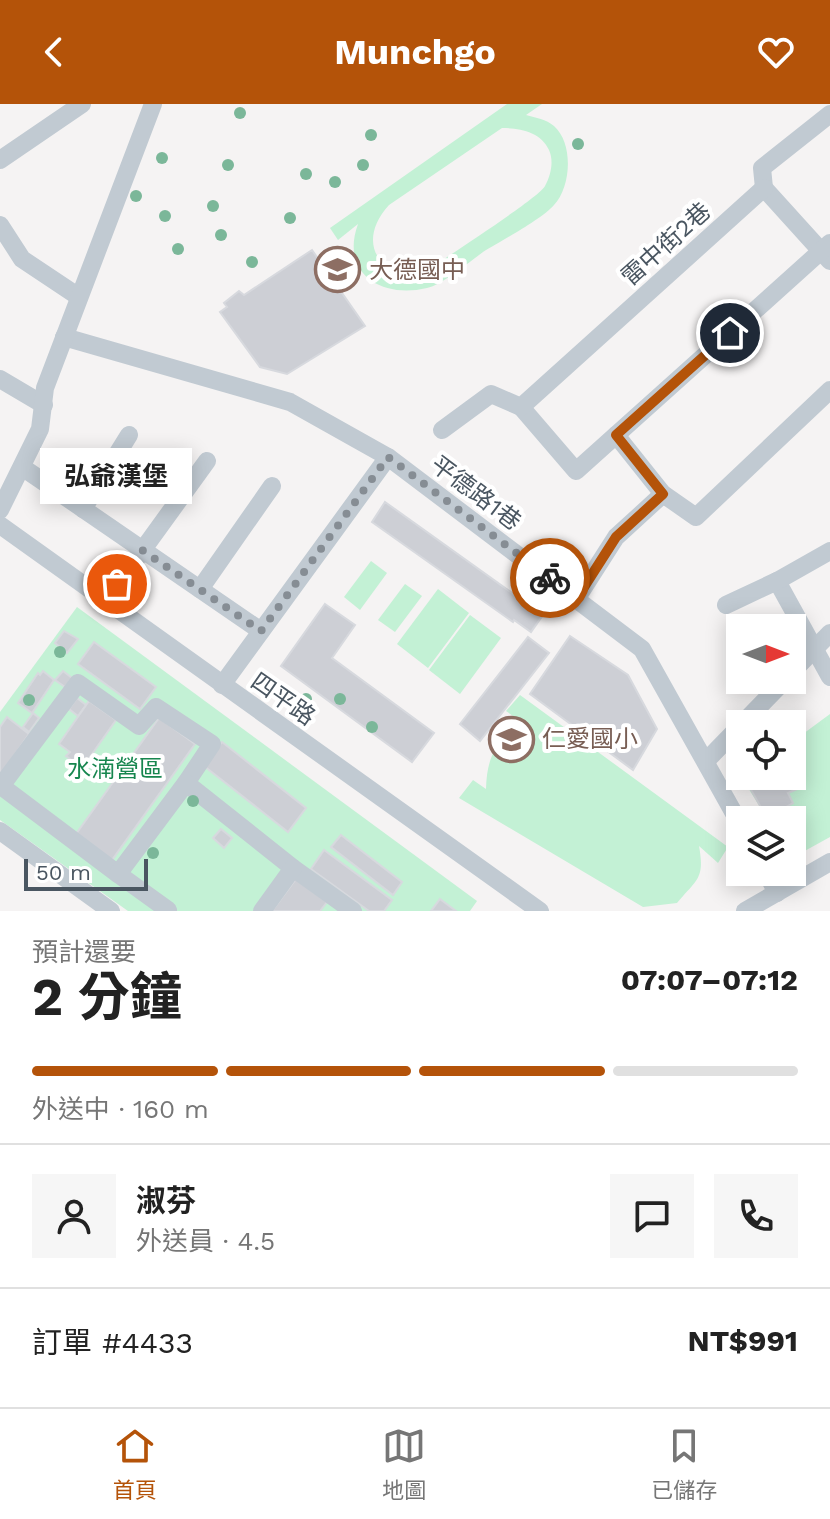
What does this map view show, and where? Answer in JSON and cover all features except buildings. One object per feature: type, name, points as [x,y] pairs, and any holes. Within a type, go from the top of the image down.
[{"type":"street","points":[[0,160],[82,104]]},
{"type":"street","points":[[0,510],[40,429],[44,397],[64,337],[150,113],[171,104]]},
{"type":"street","name":"雷中街2巷","points":[[521,407],[764,188],[762,168],[830,114]]},
{"type":"street","points":[[442,430],[491,394],[521,407],[576,471],[827,252],[764,188]]},
{"type":"street","points":[[1,230],[22,259],[79,297]]},
{"type":"street","name":"平德路1巷","points":[[64,337],[290,402],[388,457],[642,649],[730,806]]},
{"type":"street","points":[[0,379],[44,397]]},
{"type":"street","points":[[616,435],[663,494],[696,517],[830,390]]},
{"type":"street","points":[[83,509],[129,435]]},
{"type":"street","points":[[222,685],[388,457]]},
{"type":"street","points":[[105,602],[207,461]]},
{"type":"street","points":[[22,467],[261,631]]},
{"type":"street","points":[[200,589],[272,486]]},
{"type":"street","points":[[577,598],[616,537],[663,494]]},
{"type":"street","name":"四平路","points":[[0,525],[540,911]]},
{"type":"street","points":[[726,605],[830,551]]},
{"type":"street","points":[[777,581],[830,677]]},
{"type":"street","points":[[806,658],[830,633]]},
{"type":"street","points":[[118,874],[212,744],[156,707],[139,726],[78,683],[1,786],[118,874],[168,911]]},
{"type":"street","points":[[756,710],[771,694]]},
{"type":"street","points":[[706,761],[726,740]]},
{"type":"street","points":[[186,783],[353,911]]},
{"type":"street","points":[[0,831],[98,907]]},
{"type":"street","points":[[756,908],[830,862]]},
{"type":"street","points":[[262,911],[293,868]]},
{"type":"street","points":[[773,886],[777,893]]},
{"type":"green space","points":[[507,104],[542,104],[526,115],[554,126],[565,143],[567,177],[554,205],[433,286],[394,290],[380,286],[360,269],[355,256],[358,224],[338,240],[330,228]],"holes":[[[502,128],[529,132],[541,139],[551,154],[550,173],[539,193],[425,272],[394,270],[384,263],[373,244],[374,232],[389,205]]]},
{"type":"green space","points":[[371,561],[387,573],[360,610],[344,597]]},
{"type":"green space","points":[[405,584],[422,596],[395,632],[378,620]]},
{"type":"green space","points":[[438,589],[469,613],[428,668],[397,644]]},
{"type":"green space","name":"水湳營區","points":[[77,607],[477,901],[470,911],[128,911],[0,820],[0,712]]},
{"type":"green space","points":[[470,615],[501,638],[460,694],[429,670]]},
{"type":"green space","points":[[520,695],[726,846],[718,863],[699,846],[701,865],[698,878],[677,903],[643,907],[459,798],[473,780],[486,789],[488,767],[495,750],[516,731],[527,726],[506,711]]},
{"type":"green space","points":[[830,714],[830,837],[806,850],[806,806],[759,806],[749,790],[806,790],[806,732]]},
{"type":"way so far","points":[[117,584],[142,550],[261,631],[388,457],[550,578]]},
{"type":"place","name":"大德國中","points":[[338,270]]},
{"type":"place","name":"弘爺漢堡","points":[[117,584]]},
{"type":"place","name":"仁愛國小","points":[[511,739]]},
{"type":"route","points":[[550,578],[577,598],[616,537],[663,494],[616,435],[730,333]]}]
